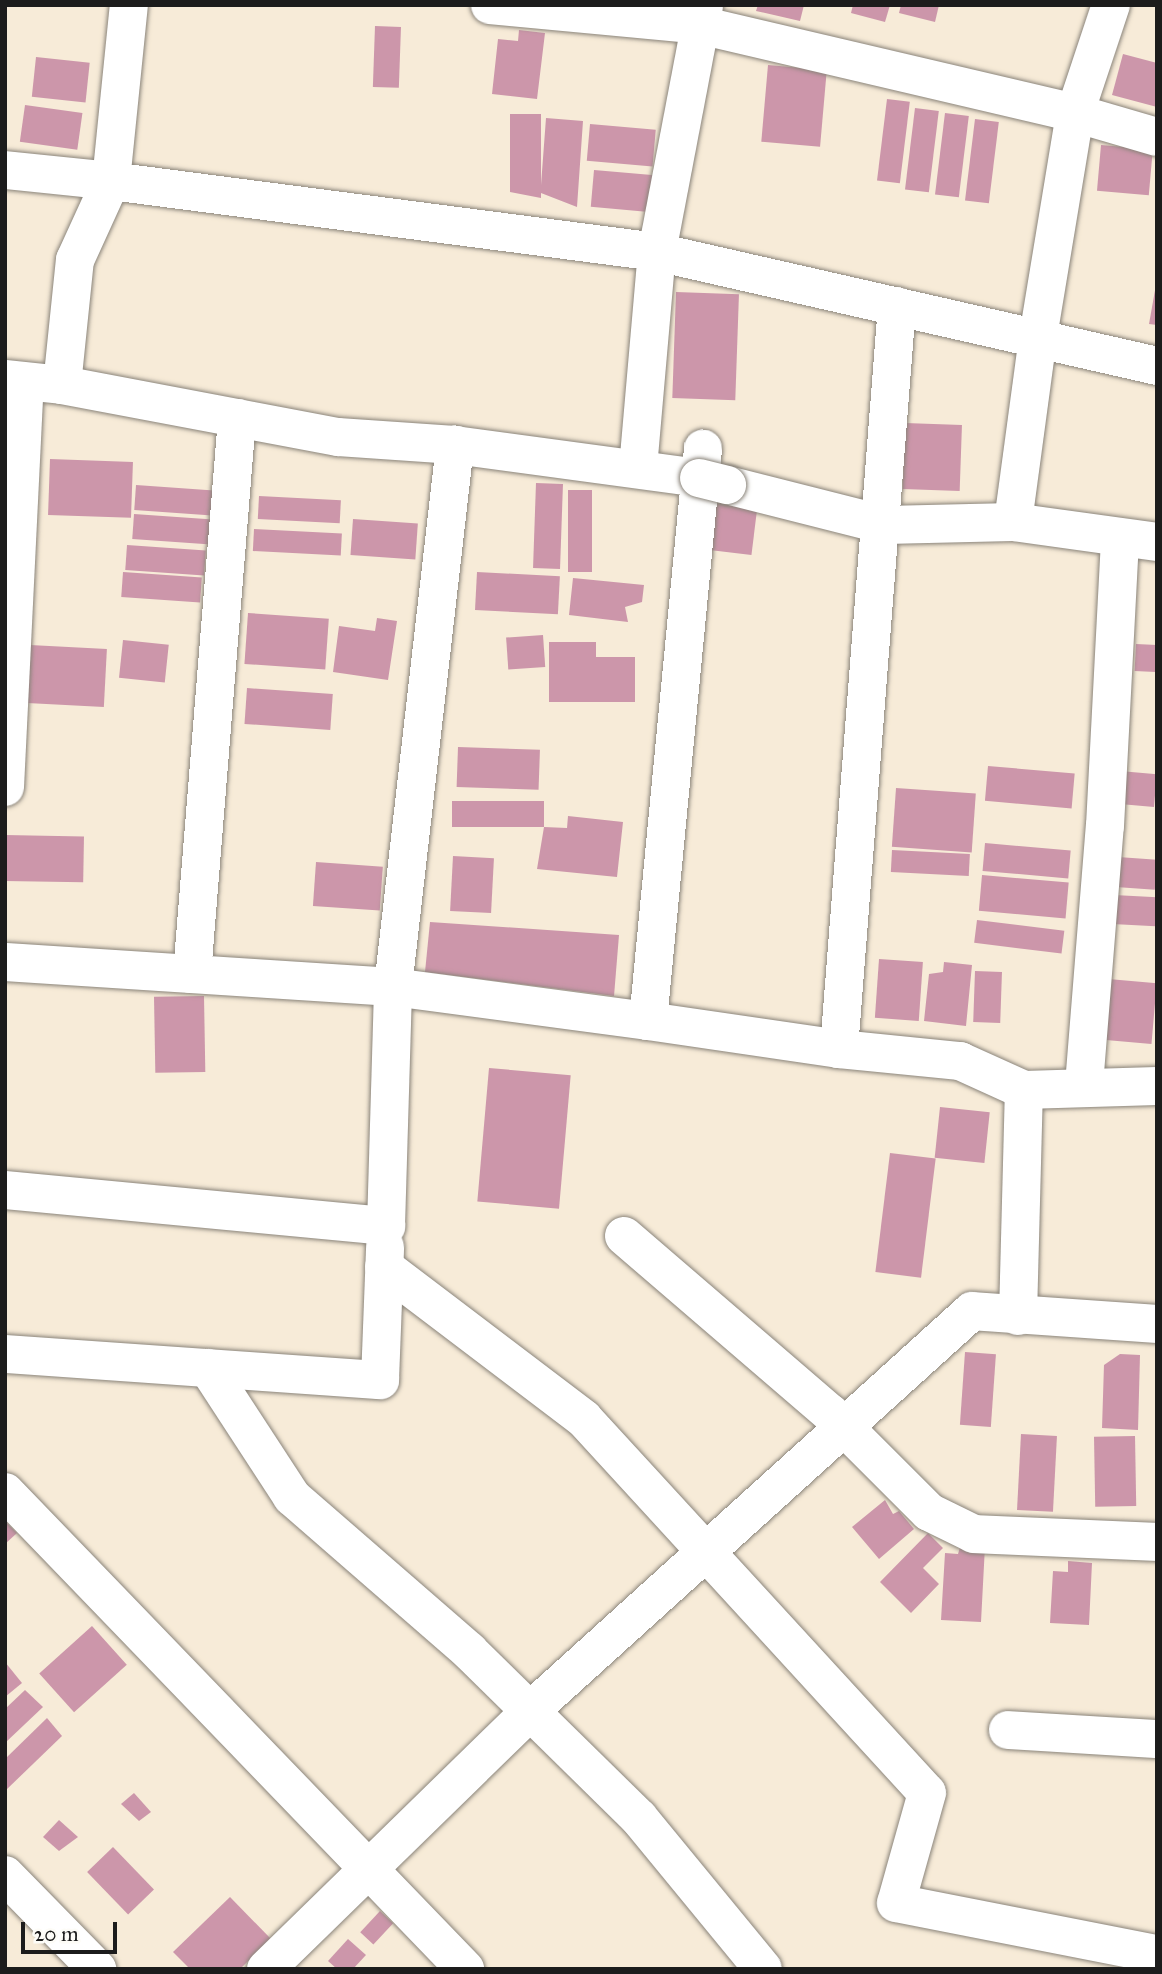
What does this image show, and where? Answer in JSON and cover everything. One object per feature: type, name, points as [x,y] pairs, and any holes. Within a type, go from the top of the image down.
[{"type":"street","points":[[62,385],[75,260],[111,181],[129,5]]},
{"type":"street","points":[[490,5],[702,15],[1157,137]]},
{"type":"street","points":[[1013,522],[1038,337],[1075,113],[1111,5]]},
{"type":"street","points":[[638,468],[657,252],[702,15]]},
{"type":"street","points":[[5,170],[111,181],[657,252],[1157,366]]},
{"type":"street","points":[[839,1049],[897,306]]},
{"type":"street","points":[[5,787],[15,380],[62,385],[338,437],[455,445],[638,468],[708,472],[881,522],[1013,522],[1138,540],[1105,826],[1084,1085]]},
{"type":"street","points":[[192,974],[237,418]]},
{"type":"street","points":[[5,1354],[380,1380],[393,987],[455,445]]},
{"type":"street","points":[[648,1021],[708,472]]},
{"type":"street","points":[[5,962],[393,987],[839,1049],[960,1061],[1024,1090],[1084,1085],[1157,1086]]},
{"type":"street","points":[[1018,1316],[1024,1090]]},
{"type":"street","points":[[5,1190],[386,1226]]},
{"type":"street","points":[[624,1236],[844,1430],[929,1512],[974,1534],[1157,1542]]},
{"type":"street","points":[[384,1266],[584,1419],[927,1793],[896,1903],[1157,1954]]},
{"type":"street","points":[[266,1969],[530,1711],[844,1430],[972,1311],[1157,1324]]},
{"type":"street","points":[[208,1368],[292,1497],[469,1651],[639,1818],[763,1969]]},
{"type":"street","points":[[5,1492],[465,1969]]},
{"type":"street","points":[[1007,1730],[1157,1739]]},
{"type":"street","points":[[5,1875],[97,1969]]},
{"type":"building","points":[[758,5],[804,5],[800,21],[756,11]]},
{"type":"building","points":[[853,5],[890,5],[885,22],[851,13]]},
{"type":"building","points":[[901,5],[939,5],[935,22],[899,13]]},
{"type":"building","points":[[375,26],[401,27],[399,88],[373,87]]},
{"type":"building","points":[[519,30],[545,33],[537,99],[492,94],[498,39],[518,41]]},
{"type":"building","points":[[1123,54],[1157,63],[1157,107],[1112,95]]},
{"type":"building","points":[[36,57],[90,63],[86,102],[32,97]]},
{"type":"building","points":[[768,65],[827,70],[820,147],[761,142]]},
{"type":"building","points":[[887,99],[910,102],[900,183],[877,180]]},
{"type":"building","points":[[25,105],[82,113],[77,150],[20,142]]},
{"type":"building","points":[[915,108],[939,111],[929,192],[905,189]]},
{"type":"building","points":[[945,113],[969,116],[959,197],[935,194]]},
{"type":"building","points":[[510,114],[541,114],[541,185],[546,118],[583,121],[577,207],[541,193],[541,198],[510,192]]},
{"type":"building","points":[[975,119],[999,122],[989,203],[965,200]]},
{"type":"building","points":[[590,124],[656,130],[653,167],[587,161]]},
{"type":"building","points":[[1101,145],[1153,150],[1149,195],[1097,191]]},
{"type":"building","points":[[594,170],[655,175],[652,212],[591,207]]},
{"type":"building","points":[[1157,279],[1157,325],[1149,324]]},
{"type":"building","points":[[676,292],[739,294],[735,400],[672,398]]},
{"type":"building","points":[[905,423],[962,425],[960,491],[903,489]]},
{"type":"building","points":[[50,459],[133,462],[131,518],[48,515]]},
{"type":"building","points":[[536,483],[563,484],[560,569],[533,568]]},
{"type":"building","points":[[136,485],[214,490],[212,515],[134,510]]},
{"type":"building","points":[[568,490],[592,490],[592,572],[568,572]]},
{"type":"building","points":[[259,496],[341,500],[340,523],[258,519]]},
{"type":"building","points":[[697,498],[758,505],[751,555],[691,548]]},
{"type":"building","points":[[134,514],[213,520],[211,544],[132,539]]},
{"type":"building","points":[[353,519],[418,524],[415,559],[350,555]]},
{"type":"building","points":[[254,529],[342,534],[341,556],[253,551]]},
{"type":"building","points":[[127,545],[206,551],[204,575],[125,570]]},
{"type":"building","points":[[123,572],[202,578],[200,602],[121,597]]},
{"type":"building","points":[[477,572],[560,576],[558,614],[475,610]]},
{"type":"building","points":[[573,578],[644,585],[642,602],[625,607],[628,622],[569,615]]},
{"type":"building","points":[[248,613],[329,619],[325,670],[244,664]]},
{"type":"building","points":[[377,618],[397,621],[388,680],[333,672],[339,626],[375,631]]},
{"type":"building","points":[[543,635],[545,667],[508,670],[506,638]]},
{"type":"building","points":[[123,640],[169,645],[165,683],[119,678]]},
{"type":"building","points":[[549,642],[596,642],[596,657],[635,657],[635,702],[549,702]]},
{"type":"building","points":[[1136,644],[1157,645],[1156,672],[1135,671]]},
{"type":"building","points":[[30,645],[107,649],[104,707],[27,703]]},
{"type":"building","points":[[247,688],[333,694],[330,730],[244,724]]},
{"type":"building","points":[[458,747],[540,750],[539,790],[457,787]]},
{"type":"building","points":[[988,766],[1075,774],[1072,808],[985,801]]},
{"type":"building","points":[[1120,771],[1157,774],[1154,807],[1117,804]]},
{"type":"building","points":[[896,788],[976,794],[972,852],[892,847]]},
{"type":"building","points":[[452,801],[544,801],[544,827],[452,827]]},
{"type":"building","points":[[568,816],[623,822],[617,877],[537,869],[544,827],[567,828]]},
{"type":"building","points":[[5,835],[84,836],[83,882],[5,881]]},
{"type":"building","points":[[985,843],[1071,850],[1068,878],[983,871]]},
{"type":"building","points":[[892,850],[970,854],[969,876],[891,872]]},
{"type":"building","points":[[453,856],[494,858],[491,913],[450,911]]},
{"type":"building","points":[[1118,857],[1157,860],[1155,890],[1116,887]]},
{"type":"building","points":[[316,862],[383,867],[380,911],[313,906]]},
{"type":"building","points":[[982,875],[1069,883],[1066,918],[979,911]]},
{"type":"building","points":[[1114,895],[1157,897],[1155,926],[1112,924]]},
{"type":"building","points":[[977,920],[1064,931],[1062,954],[974,943]]},
{"type":"building","points":[[430,922],[619,935],[614,996],[425,972]]},
{"type":"building","points":[[879,959],[923,962],[919,1021],[875,1018]]},
{"type":"building","points":[[944,962],[972,965],[966,1026],[924,1021],[929,974],[943,972]]},
{"type":"building","points":[[975,971],[1002,972],[1000,1023],[973,1022]]},
{"type":"building","points":[[1097,978],[1157,983],[1151,1044],[1092,1039]]},
{"type":"building","points":[[204,996],[205,1072],[155,1073],[154,997]]},
{"type":"building","points":[[489,1068],[571,1075],[559,1209],[477,1201]]},
{"type":"building","points":[[940,1107],[990,1112],[984,1163],[935,1158]]},
{"type":"building","points":[[890,1153],[936,1159],[921,1278],[875,1272]]},
{"type":"building","points":[[965,1352],[996,1354],[991,1427],[960,1425]]},
{"type":"building","points":[[1120,1354],[1140,1355],[1138,1430],[1102,1428],[1104,1365]]},
{"type":"building","points":[[1021,1434],[1057,1436],[1053,1512],[1017,1510]]},
{"type":"building","points":[[1135,1436],[1136,1506],[1095,1507],[1094,1437]]},
{"type":"building","points":[[885,1500],[893,1514],[899,1511],[914,1529],[879,1559],[852,1527]]},
{"type":"building","points":[[5,1521],[17,1533],[5,1544]]},
{"type":"building","points":[[928,1533],[943,1548],[923,1568],[939,1584],[911,1613],[880,1582]]},
{"type":"building","points":[[961,1544],[985,1546],[981,1622],[941,1620],[945,1553],[958,1554]]},
{"type":"building","points":[[1068,1561],[1092,1563],[1089,1625],[1050,1623],[1053,1571],[1068,1572]]},
{"type":"building","points":[[92,1626],[127,1665],[74,1712],[39,1674]]},
{"type":"building","points":[[5,1662],[22,1683],[5,1697]]},
{"type":"building","points":[[25,1690],[43,1707],[5,1743],[5,1709]]},
{"type":"building","points":[[47,1718],[62,1736],[5,1791],[5,1759]]},
{"type":"building","points":[[134,1793],[151,1812],[139,1821],[121,1804]]},
{"type":"building","points":[[59,1820],[78,1837],[59,1851],[43,1837]]},
{"type":"building","points":[[113,1847],[154,1889],[128,1914],[87,1872]]},
{"type":"building","points":[[230,1897],[271,1939],[240,1969],[190,1969],[173,1952]]},
{"type":"building","points":[[380,1911],[393,1923],[373,1944],[360,1932]]},
{"type":"building","points":[[348,1939],[366,1955],[353,1969],[337,1969],[328,1961]]}]
